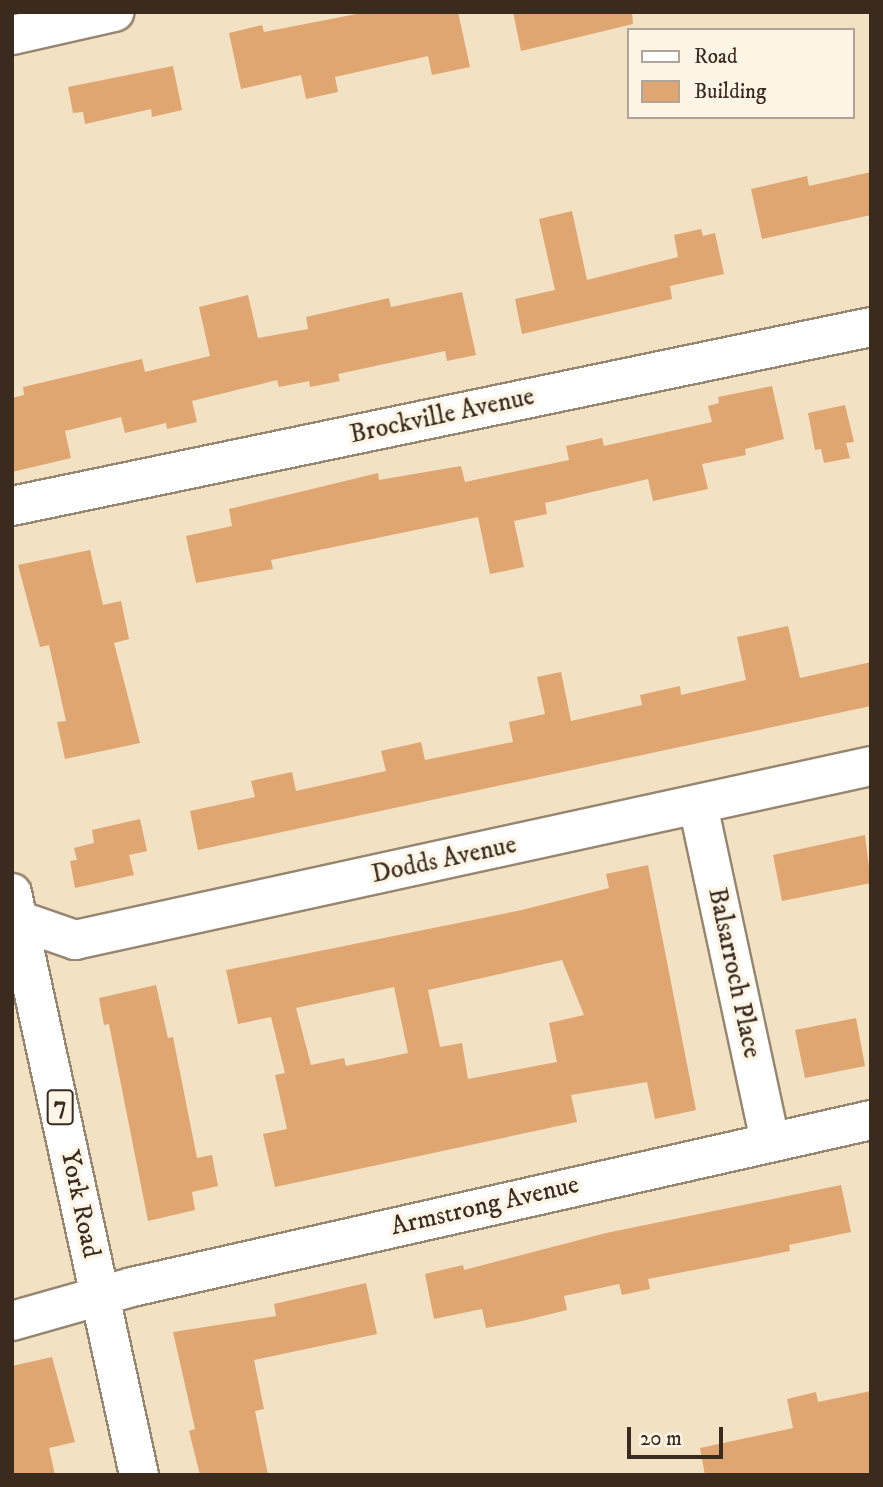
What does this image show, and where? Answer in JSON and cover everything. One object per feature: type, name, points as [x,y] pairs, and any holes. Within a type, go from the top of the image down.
[{"type":"street","points":[[12,35],[114,12]]},
{"type":"street","name":"Brockville Avenue","points":[[12,506],[871,327]]},
{"type":"street","name":"Dodds Avenue","points":[[14,911],[75,940],[871,766]]},
{"type":"street","name":"Balsarroch Place","points":[[698,805],[770,1141]]},
{"type":"street","name":"York Road","points":[[14,911],[138,1475]]},
{"type":"street","name":"Armstrong Avenue","points":[[12,1321],[99,1294],[871,1120]]},
{"type":"building","points":[[367,12],[458,12],[470,67],[432,75],[428,56],[335,77],[338,92],[306,99],[301,75],[241,89],[229,33],[262,25],[264,32]]},
{"type":"building","points":[[513,12],[632,12],[633,24],[521,51]]},
{"type":"building","points":[[173,66],[182,110],[152,117],[151,109],[85,124],[83,112],[73,113],[68,87]]},
{"type":"building","points":[[871,172],[871,215],[762,239],[751,189],[807,176],[809,186]]},
{"type":"building","points":[[572,211],[587,280],[678,257],[674,235],[701,229],[703,236],[715,233],[724,274],[670,286],[672,299],[522,334],[515,299],[555,290],[539,219]]},
{"type":"building","points":[[462,292],[476,355],[447,361],[445,351],[338,374],[340,381],[310,387],[309,381],[279,387],[277,380],[192,401],[197,422],[167,429],[166,423],[125,433],[121,417],[65,431],[71,458],[12,472],[12,398],[24,395],[23,387],[142,359],[145,372],[210,356],[199,307],[248,295],[258,338],[308,329],[306,317],[389,298],[391,307]]},
{"type":"building","points":[[772,386],[784,439],[745,449],[746,455],[702,464],[708,489],[653,501],[648,479],[545,503],[547,514],[514,521],[524,567],[490,574],[478,517],[271,560],[273,569],[196,583],[186,536],[232,526],[229,509],[378,473],[379,480],[461,466],[465,482],[569,460],[566,446],[602,438],[604,446],[712,422],[708,406],[719,403],[718,397]]},
{"type":"building","points":[[845,405],[854,442],[846,443],[850,458],[824,463],[821,449],[815,450],[808,413]]},
{"type":"building","points":[[90,550],[103,605],[121,601],[129,639],[114,643],[140,743],[65,759],[57,722],[66,721],[49,645],[40,647],[18,565]]},
{"type":"building","points":[[788,626],[800,678],[871,662],[871,706],[198,850],[190,811],[255,797],[251,781],[292,772],[296,791],[386,771],[381,751],[421,742],[425,760],[513,742],[509,722],[545,714],[537,677],[561,672],[571,721],[642,705],[640,695],[680,686],[681,695],[746,680],[737,637]]},
{"type":"building","points":[[140,819],[147,851],[129,855],[134,875],[75,888],[70,861],[77,860],[74,848],[94,843],[92,830]]},
{"type":"building","points":[[865,835],[871,883],[782,901],[773,855]]},
{"type":"building","points":[[648,865],[696,1110],[655,1119],[647,1082],[571,1095],[577,1122],[275,1187],[263,1134],[287,1129],[275,1075],[285,1073],[271,1017],[238,1024],[226,970],[522,910],[609,888],[606,874]],"holes":[[[562,960],[584,1015],[549,1023],[557,1062],[468,1079],[462,1043],[440,1047],[428,990]],[[394,987],[408,1053],[346,1066],[344,1058],[311,1065],[296,1008]]]},
{"type":"building","points":[[156,985],[168,1038],[173,1037],[197,1158],[212,1155],[218,1186],[192,1192],[195,1210],[148,1221],[109,1024],[104,1025],[99,998]]},
{"type":"building","points":[[856,1018],[865,1066],[805,1078],[795,1030]]},
{"type":"building","points":[[841,1185],[851,1232],[789,1245],[790,1251],[648,1279],[650,1289],[622,1295],[619,1284],[564,1296],[567,1310],[522,1321],[486,1328],[482,1309],[434,1319],[425,1274],[463,1265],[464,1270],[606,1233]]},
{"type":"building","points":[[366,1283],[377,1334],[254,1360],[264,1409],[255,1411],[268,1475],[200,1475],[189,1431],[195,1429],[173,1332],[276,1316],[274,1304]]},
{"type":"building","points":[[52,1357],[75,1442],[49,1448],[55,1475],[12,1475],[12,1366]]},
{"type":"building","points":[[871,1391],[871,1475],[705,1475],[700,1448],[793,1428],[787,1399],[816,1392],[818,1402]]}]
